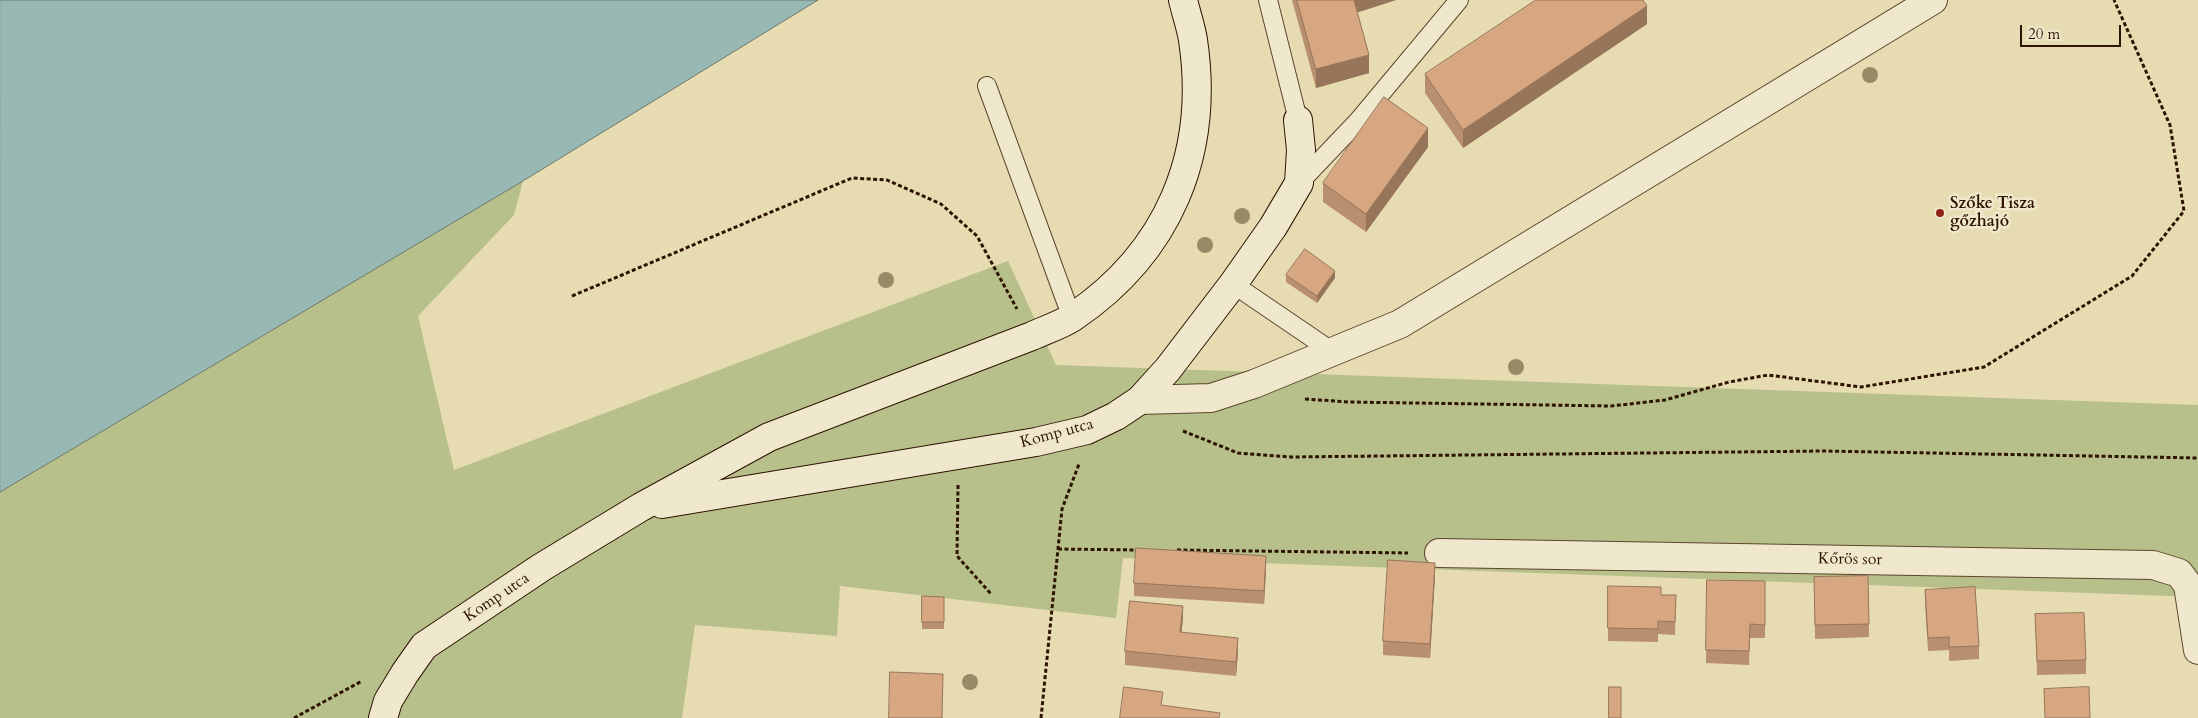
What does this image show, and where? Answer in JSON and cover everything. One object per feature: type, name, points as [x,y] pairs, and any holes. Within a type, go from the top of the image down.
[{"type":"street","name":"Komp utca","points":[[383,718],[388,701],[424,646],[542,567],[641,507],[769,437],[1032,336],[1072,318],[1103,294],[1142,254],[1174,202],[1184,176],[1194,138],[1197,80],[1193,40],[1183,0]]},
{"type":"street","points":[[1140,400],[1211,398],[1254,384],[1400,324],[1933,0]]},
{"type":"street","name":"Komp utca","points":[[641,507],[1036,442],[1087,430],[1116,416],[1140,400],[1168,369],[1233,284],[1273,227],[1299,183],[1301,150],[1298,120]]},
{"type":"street","name":"Kőrös sor","points":[[1439,553],[2153,565],[2179,573],[2188,585],[2198,650]]},
{"type":"lane","points":[[1268,0],[1298,120]]},
{"type":"lane","points":[[1299,183],[1358,121],[1459,0]]},
{"type":"lane","points":[[987,86],[1072,318]]},
{"type":"lane","points":[[1233,284],[1333,352]]},
{"type":"path","points":[[1303,398],[1349,402],[1611,406],[1665,400],[1729,382],[1768,375],[1861,387],[1984,368],[2132,276],[2184,211],[2170,125],[2114,0]]},
{"type":"path","points":[[572,296],[852,178],[887,180],[941,204],[977,236],[1032,336]]},
{"type":"path","points":[[1041,718],[1062,509],[1084,452],[1087,430]]},
{"type":"path","points":[[1179,430],[1238,453],[1291,457],[1824,452],[2198,458]]},
{"type":"path","points":[[958,455],[957,556],[992,595]]},
{"type":"path","points":[[1058,549],[1146,550]]},
{"type":"path","points":[[1175,550],[1439,553]]},
{"type":"path","points":[[294,718],[363,680]]},
{"type":"green space","points":[[523,181],[514,215],[418,316],[454,470],[1008,261],[1056,365],[2198,405],[2198,597],[1123,558],[1116,618],[840,586],[837,636],[695,625],[682,718],[0,718],[0,492]]},
{"type":"water","points":[[0,0],[818,0],[523,181],[0,492]]},
{"type":"building","points":[[1297,0],[1354,0],[1369,55],[1316,69]]},
{"type":"building","points":[[1536,0],[1643,0],[1647,6],[1463,130],[1425,74]]},
{"type":"building","points":[[1384,97],[1428,128],[1366,214],[1323,183]]},
{"type":"building","points":[[1305,249],[1335,271],[1317,296],[1286,275]]},
{"type":"building","points":[[1136,548],[1266,556],[1264,591],[1134,583]]},
{"type":"building","points":[[1388,560],[1435,563],[1430,644],[1383,641]]},
{"type":"building","points":[[1868,576],[1869,624],[1815,625],[1814,577]]},
{"type":"building","points":[[1707,580],[1765,581],[1765,625],[1750,624],[1749,651],[1706,650]]},
{"type":"building","points":[[1608,586],[1661,587],[1661,595],[1676,595],[1675,622],[1658,621],[1658,629],[1608,628]]},
{"type":"building","points":[[1975,587],[1979,646],[1949,647],[1949,637],[1928,638],[1925,590]]},
{"type":"building","points":[[922,596],[944,597],[944,622],[922,622]]},
{"type":"building","points":[[1130,601],[1183,606],[1180,632],[1238,638],[1236,662],[1125,651]]},
{"type":"building","points":[[2084,613],[2086,660],[2037,661],[2035,614]]},
{"type":"building","points":[[890,672],[943,674],[942,718],[889,718]]},
{"type":"building","points":[[1124,687],[1163,692],[1161,705],[1220,713],[1219,718],[1120,718]]},
{"type":"building","points":[[1609,687],[1621,687],[1621,718],[1609,718]]},
{"type":"building","points":[[2089,687],[2090,718],[2045,718],[2044,689]]},
{"type":"place","name":"Szőke Tisza gőzhajó","points":[[1940,213]]}]
